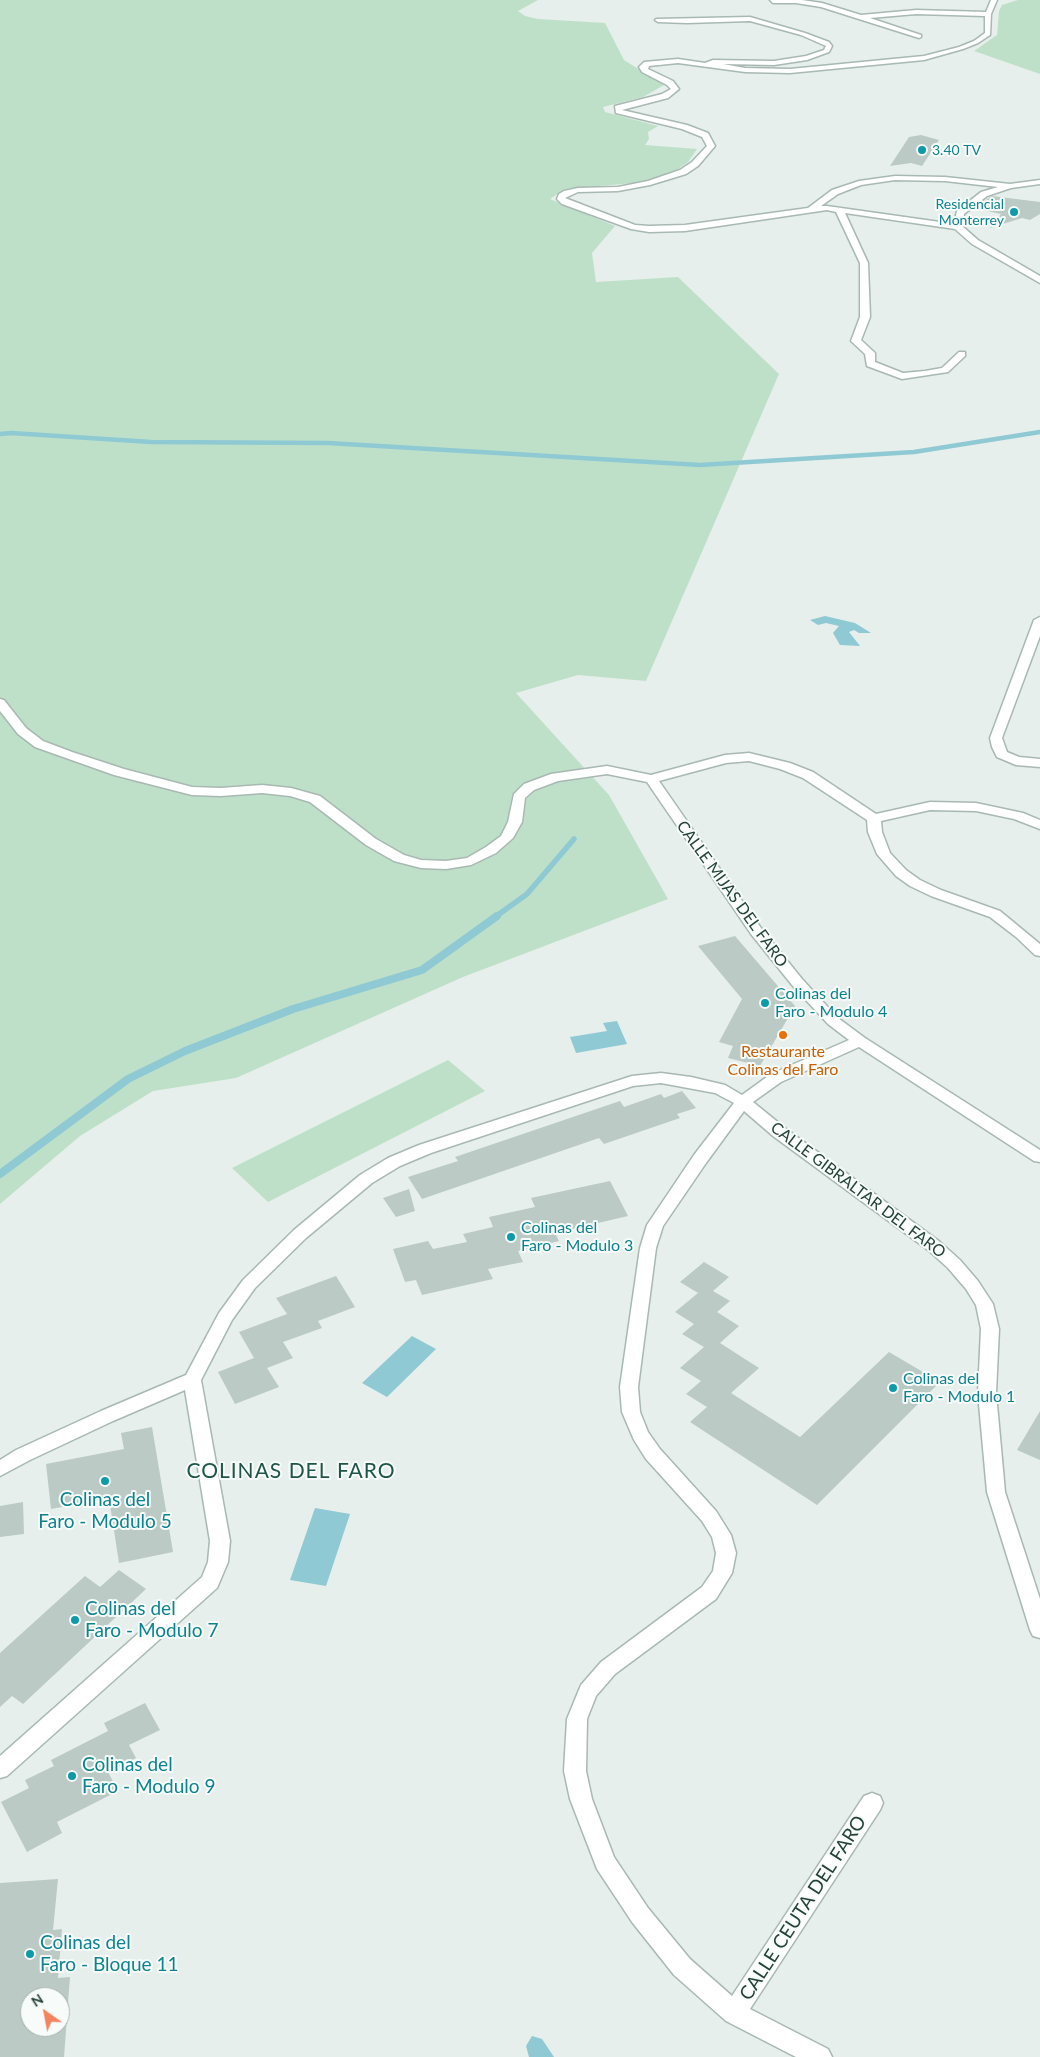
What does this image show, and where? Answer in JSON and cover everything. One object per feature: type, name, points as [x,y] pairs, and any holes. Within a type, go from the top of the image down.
[{"type":"street","points":[[994,0],[988,14],[988,30],[984,37],[961,48],[924,58],[790,71],[761,71],[713,67],[678,61],[647,64],[643,67],[645,70],[670,83],[675,89],[665,96],[618,108],[619,111],[684,127],[705,135],[709,140],[710,146],[707,153],[682,172],[650,183],[618,189],[578,190],[567,193],[562,196],[562,199],[565,202],[634,227],[662,230],[812,209],[839,210],[958,226],[975,242],[1040,280]]},
{"type":"street","points":[[773,1],[796,1],[822,5],[919,36]]},
{"type":"street","points":[[860,17],[916,12],[988,14]]},
{"type":"street","points":[[658,20],[687,21],[741,18],[755,20],[819,39],[830,46],[827,51],[800,59],[756,64],[709,63],[713,67]]},
{"type":"street","points":[[812,209],[835,192],[858,183],[895,178],[945,178],[1010,186]]},
{"type":"street","points":[[958,226],[960,213],[984,194],[1010,186],[1040,182]]},
{"type":"street","points":[[839,210],[864,263],[866,317],[856,341],[870,353],[870,364],[902,376],[925,374],[945,370],[962,354]]},
{"type":"street","points":[[1040,620],[996,738],[1002,754],[1016,761],[1040,763]]},
{"type":"street","points":[[0,703],[22,731],[39,744],[119,772],[192,791],[262,790],[291,792],[315,799],[371,842],[398,858],[422,864],[446,865],[471,861],[491,850],[506,838],[516,822],[519,797],[529,787],[556,777],[607,770],[651,779],[725,759],[749,757],[785,766],[808,775],[830,787],[874,818],[930,806],[976,807],[1018,816],[1040,825]]},
{"type":"street","name":"CALLE MIJAS DEL FARO","points":[[651,779],[756,931],[797,982],[833,1021],[860,1041],[1040,1157]]},
{"type":"street","points":[[874,818],[875,832],[884,854],[901,873],[915,883],[936,893],[995,914],[1040,952]]},
{"type":"street","points":[[820,2057],[734,2012],[682,1967],[640,1915],[606,1862],[581,1799],[575,1771],[578,1719],[588,1691],[608,1668],[709,1593],[722,1573],[726,1553],[721,1535],[709,1516],[653,1454],[640,1435],[632,1412],[629,1387],[648,1248],[655,1225],[700,1158],[743,1102],[776,1078],[822,1056],[860,1041]]},
{"type":"street","name":"CALLE GIBRALTAR DEL FARO","points":[[192,1380],[225,1317],[248,1284],[300,1234],[344,1197],[366,1179],[394,1162],[425,1149],[632,1082],[661,1078],[691,1082],[720,1089],[743,1102],[779,1132],[934,1246],[954,1264],[972,1285],[984,1304],[990,1329],[987,1392],[996,1492],[1040,1630]]},
{"type":"street","points":[[0,1469],[23,1455],[192,1380],[220,1541],[218,1562],[210,1582],[0,1769]]},
{"type":"street","name":"CALLE CEUTA DEL FARO","points":[[734,2012],[872,1803]]},
{"type":"green space","points":[[0,0],[538,0],[518,11],[525,16],[538,19],[605,23],[624,60],[664,85],[643,97],[603,107],[605,112],[658,126],[648,132],[649,139],[645,145],[697,149],[688,162],[669,175],[645,182],[565,189],[550,199],[615,226],[592,253],[596,282],[678,277],[779,374],[646,681],[578,675],[516,693],[609,795],[668,899],[463,977],[236,1078],[153,1091],[80,1136],[0,1204]]},
{"type":"green space","points":[[1018,0],[1040,0],[1040,74],[974,51],[997,35],[999,11],[1002,5]]},
{"type":"green space","points":[[448,1060],[485,1091],[268,1202],[232,1168]]},
{"type":"water","points":[[825,616],[855,623],[871,633],[859,633],[854,630],[849,632],[860,646],[840,645],[833,633],[839,626],[826,623],[818,625],[810,620]]},
{"type":"water","points":[[617,1021],[627,1044],[576,1053],[570,1037],[607,1031],[603,1023]]},
{"type":"water","points":[[412,1336],[436,1349],[387,1397],[362,1383]]},
{"type":"water","points":[[315,1508],[350,1514],[326,1586],[290,1580]]},
{"type":"water","points":[[532,2036],[542,2039],[554,2057],[529,2057],[526,2046]]},
{"type":"building","name":"3.40 TV","points":[[921,135],[939,140],[922,166],[911,163],[890,166],[909,137]]},
{"type":"building","name":"Residencial Monterrey","points":[[992,196],[1040,202],[1040,214],[1030,220],[1022,218],[990,228],[1001,214],[979,209],[980,204]]},
{"type":"building","name":"Colinas del Faro - Modulo 4","points":[[735,936],[795,1006],[760,1066],[728,1058],[733,1046],[719,1042],[742,999],[698,946]]},
{"type":"building","points":[[682,1091],[696,1108],[677,1114],[680,1118],[604,1144],[599,1138],[422,1199],[408,1177],[458,1161],[455,1157],[620,1101],[624,1107],[661,1094],[664,1098]]},
{"type":"building","name":"Colinas del Faro - Modulo 3","points":[[610,1181],[628,1216],[555,1233],[559,1241],[518,1251],[523,1262],[488,1269],[493,1279],[422,1295],[416,1280],[405,1282],[393,1249],[428,1241],[433,1249],[467,1242],[463,1234],[493,1227],[489,1217],[535,1207],[531,1198]]},
{"type":"building","points":[[409,1189],[415,1211],[396,1217],[383,1198]]},
{"type":"building","name":"Colinas del Faro - Modulo 1","points":[[704,1262],[729,1277],[713,1291],[730,1301],[717,1312],[739,1326],[720,1343],[759,1368],[731,1393],[800,1437],[889,1352],[940,1382],[817,1505],[690,1422],[707,1407],[686,1394],[701,1381],[680,1368],[704,1347],[682,1334],[694,1324],[675,1312],[698,1293],[680,1282]]},
{"type":"building","points":[[336,1276],[355,1307],[318,1321],[322,1328],[283,1342],[293,1358],[267,1368],[279,1387],[235,1404],[218,1372],[254,1358],[239,1332],[287,1314],[276,1298]]},
{"type":"building","points":[[1040,1411],[1040,1460],[1017,1450]]},
{"type":"building","name":"Colinas del Faro - Modulo 5","points":[[152,1427],[173,1552],[119,1563],[109,1498],[51,1509],[46,1464],[124,1449],[121,1433]]},
{"type":"building","points":[[23,1502],[24,1534],[0,1537],[0,1506]]},
{"type":"building","name":"Colinas del Faro - Modulo 7","points":[[119,1570],[146,1589],[23,1704],[12,1696],[0,1707],[0,1653],[85,1576],[100,1587]]},
{"type":"building","name":"Colinas del Faro - Modulo 9","points":[[145,1703],[160,1730],[129,1745],[136,1758],[108,1772],[118,1791],[57,1822],[62,1833],[27,1852],[1,1802],[29,1788],[25,1780],[54,1766],[51,1760],[108,1731],[104,1723]]},
{"type":"building","name":"Colinas del Faro - Bloque 11","points":[[58,1879],[53,1930],[62,1929],[58,1978],[70,1977],[69,1987],[20,1987],[20,2037],[66,2037],[64,2057],[0,2057],[0,1883]]},
{"type":"waterway","points":[[0,434],[11,433],[151,442],[328,443],[700,465],[914,452],[1040,432]]},
{"type":"waterway","points":[[495,917],[527,894],[574,839]]},
{"type":"waterway","points":[[0,1174],[128,1079],[185,1051],[293,1009],[422,970],[497,916]]},
{"type":"place","name":"3.40 TV","points":[[922,150]]},
{"type":"place","name":"Residencial Monterrey","points":[[1014,212]]},
{"type":"place","name":"Colinas del Faro - Modulo 4","points":[[765,1003]]},
{"type":"place","name":"Restaurante Colinas del Faro","points":[[783,1035]]},
{"type":"place","name":"Colinas del Faro - Modulo 3","points":[[511,1237]]},
{"type":"place","name":"Colinas del Faro - Modulo 1","points":[[893,1388]]},
{"type":"place","name":"Colinas del Faro - Modulo 5","points":[[105,1481]]},
{"type":"place","name":"Colinas del Faro - Modulo 7","points":[[75,1620]]},
{"type":"place","name":"Colinas del Faro - Modulo 9","points":[[72,1776]]},
{"type":"place","name":"Colinas del Faro - Bloque 11","points":[[30,1954]]},
{"type":"district","name":"COLINAS DEL FARO","points":[[291,1471]]}]
